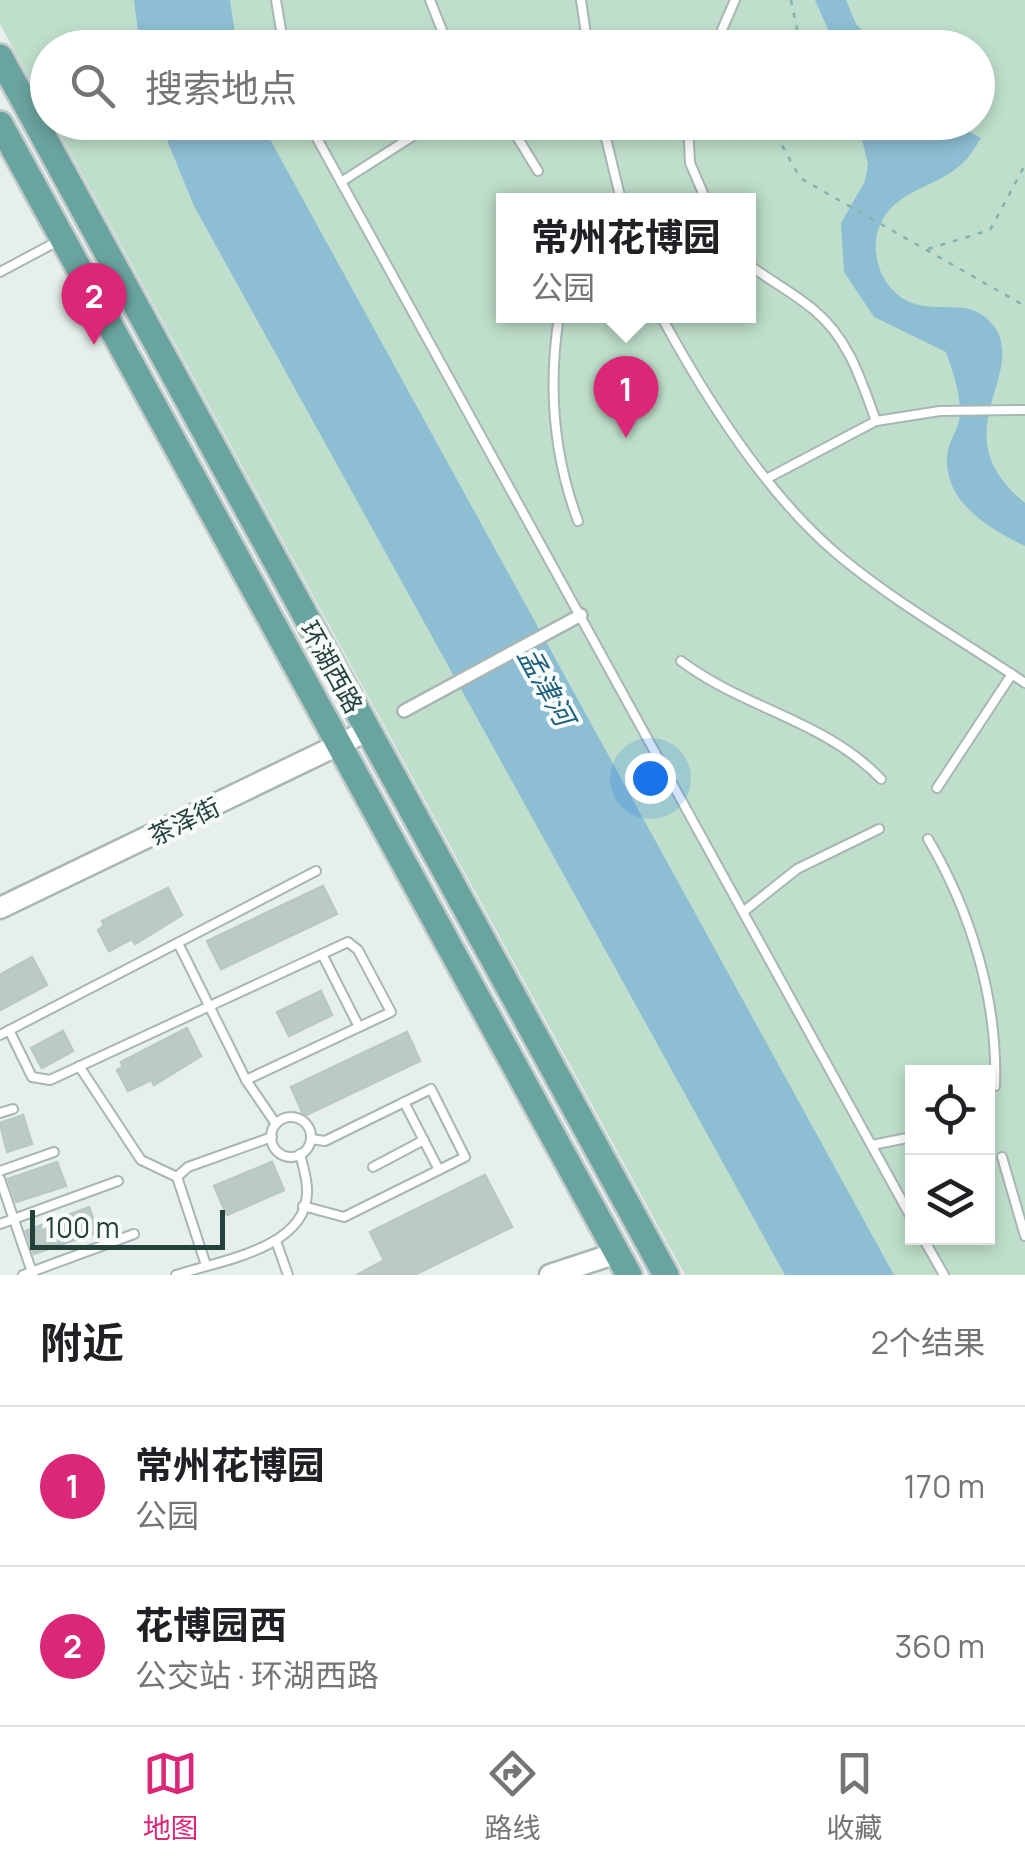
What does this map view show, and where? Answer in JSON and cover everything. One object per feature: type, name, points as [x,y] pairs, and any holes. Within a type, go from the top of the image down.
[{"type":"main road","name":"环湖西路","points":[[0,57],[30,112]]},
{"type":"main road","name":"环湖西路","points":[[0,124],[623,1264]]},
{"type":"main road","name":"环湖西路","points":[[45,140],[666,1275]]},
{"type":"street","points":[[404,711],[576,618]]},
{"type":"street","name":"茶泽街","points":[[0,908],[367,731]]},
{"type":"street","points":[[550,1275],[623,1264]]},
{"type":"lane","points":[[276,0],[281,30]]},
{"type":"lane","points":[[430,0],[442,30]]},
{"type":"lane","points":[[581,0],[585,30]]},
{"type":"lane","points":[[722,30],[735,0]]},
{"type":"lane","points":[[318,140],[576,618],[905,1205]]},
{"type":"lane","points":[[342,182],[407,140]]},
{"type":"lane","points":[[519,140],[538,171]]},
{"type":"lane","points":[[606,140],[619,193]]},
{"type":"lane","points":[[689,140],[690,164],[703,193]]},
{"type":"lane","points":[[0,272],[62,239]]},
{"type":"lane","points":[[756,270],[814,310],[839,336],[853,359],[876,420]]},
{"type":"lane","points":[[559,323],[553,380],[555,434],[562,478],[578,521]]},
{"type":"lane","points":[[665,323],[704,390],[768,478],[836,553],[1025,683]]},
{"type":"lane","points":[[768,478],[876,420],[940,411],[1025,410]]},
{"type":"lane","points":[[681,660],[737,696],[789,715],[838,742],[882,779]]},
{"type":"lane","points":[[938,788],[1012,674]]},
{"type":"lane","points":[[743,912],[798,869],[879,829]]},
{"type":"lane","points":[[928,839],[957,898],[989,998],[994,1065]]},
{"type":"lane","points":[[0,1035],[316,872]]},
{"type":"lane","points":[[10,1030],[32,1077],[50,1080],[348,942],[358,950],[391,1012],[246,1080]]},
{"type":"lane","points":[[178,943],[246,1080],[276,1124]]},
{"type":"lane","points":[[322,954],[359,1027]]},
{"type":"lane","points":[[79,1066],[141,1160],[176,1177],[206,1265]]},
{"type":"lane","points":[[303,1206],[344,1216],[465,1157],[431,1089],[326,1141],[311,1139]]},
{"type":"lane","points":[[404,1102],[439,1170]]},
{"type":"lane","points":[[0,1114],[14,1109]]},
{"type":"lane","points":[[300,1154],[281,1153],[272,1137],[276,1124],[287,1118],[299,1118],[308,1127],[311,1139]]},
{"type":"lane","points":[[176,1177],[188,1167],[272,1137]]},
{"type":"lane","points":[[872,1145],[905,1138]]},
{"type":"lane","points":[[176,1275],[276,1241],[296,1223],[308,1195],[300,1154],[311,1139]]},
{"type":"lane","points":[[373,1167],[424,1140]]},
{"type":"lane","points":[[54,1152],[0,1175],[29,1274],[134,1234]]},
{"type":"lane","points":[[1002,1157],[1025,1236]]},
{"type":"lane","points":[[0,1224],[118,1181]]},
{"type":"lane","points":[[276,1241],[288,1275]]},
{"type":"lane","points":[[927,1245],[944,1275]]},
{"type":"path","points":[[791,0],[797,30]]},
{"type":"path","points":[[778,140],[800,178],[1025,306]]},
{"type":"path","points":[[927,250],[990,230],[1025,165]]},
{"type":"green space","points":[[0,0],[1025,0],[1025,1275],[685,1275],[63,140],[995,140],[995,30],[30,30],[30,80],[0,24]]},
{"type":"water","points":[[134,0],[230,0],[234,30],[138,30]]},
{"type":"water","points":[[815,0],[846,0],[862,30],[828,30]]},
{"type":"water","name":"孟津河","points":[[167,140],[270,140],[894,1275],[785,1275],[194,206]]},
{"type":"water","points":[[862,140],[980,140],[957,168],[890,209],[877,234],[876,254],[887,284],[902,298],[924,306],[978,312],[996,329],[1002,348],[1001,368],[990,409],[989,454],[1001,478],[1025,503],[1025,546],[984,523],[953,488],[947,453],[959,421],[960,404],[946,352],[874,317],[844,272],[841,223],[865,181],[868,164]]},
{"type":"building","points":[[323,886],[337,914],[221,969],[207,941]]},
{"type":"building","points":[[168,888],[182,915],[135,944],[132,939],[109,951],[98,930],[104,926],[102,921]]},
{"type":"building","points":[[32,957],[47,985],[0,1010],[0,975]]},
{"type":"building","points":[[321,991],[332,1015],[289,1036],[277,1012]]},
{"type":"building","points":[[187,1028],[201,1056],[154,1085],[151,1080],[128,1091],[117,1070],[123,1067],[121,1062]]},
{"type":"building","points":[[63,1031],[73,1051],[42,1068],[31,1048]]},
{"type":"building","points":[[407,1032],[420,1061],[304,1116],[291,1087]]},
{"type":"building","points":[[23,1115],[32,1144],[7,1152],[0,1123]]},
{"type":"building","points":[[57,1162],[66,1186],[16,1202],[8,1179]]},
{"type":"building","points":[[272,1162],[284,1190],[227,1215],[214,1186]]},
{"type":"building","points":[[485,1175],[512,1227],[414,1275],[357,1275],[384,1260],[370,1232]]},
{"type":"building","points":[[89,1207],[98,1232],[34,1254],[26,1231]]},
{"type":"place","name":"花博园西","points":[[94,345]]},
{"type":"place","name":"常州花博园","points":[[626,438]]}]
